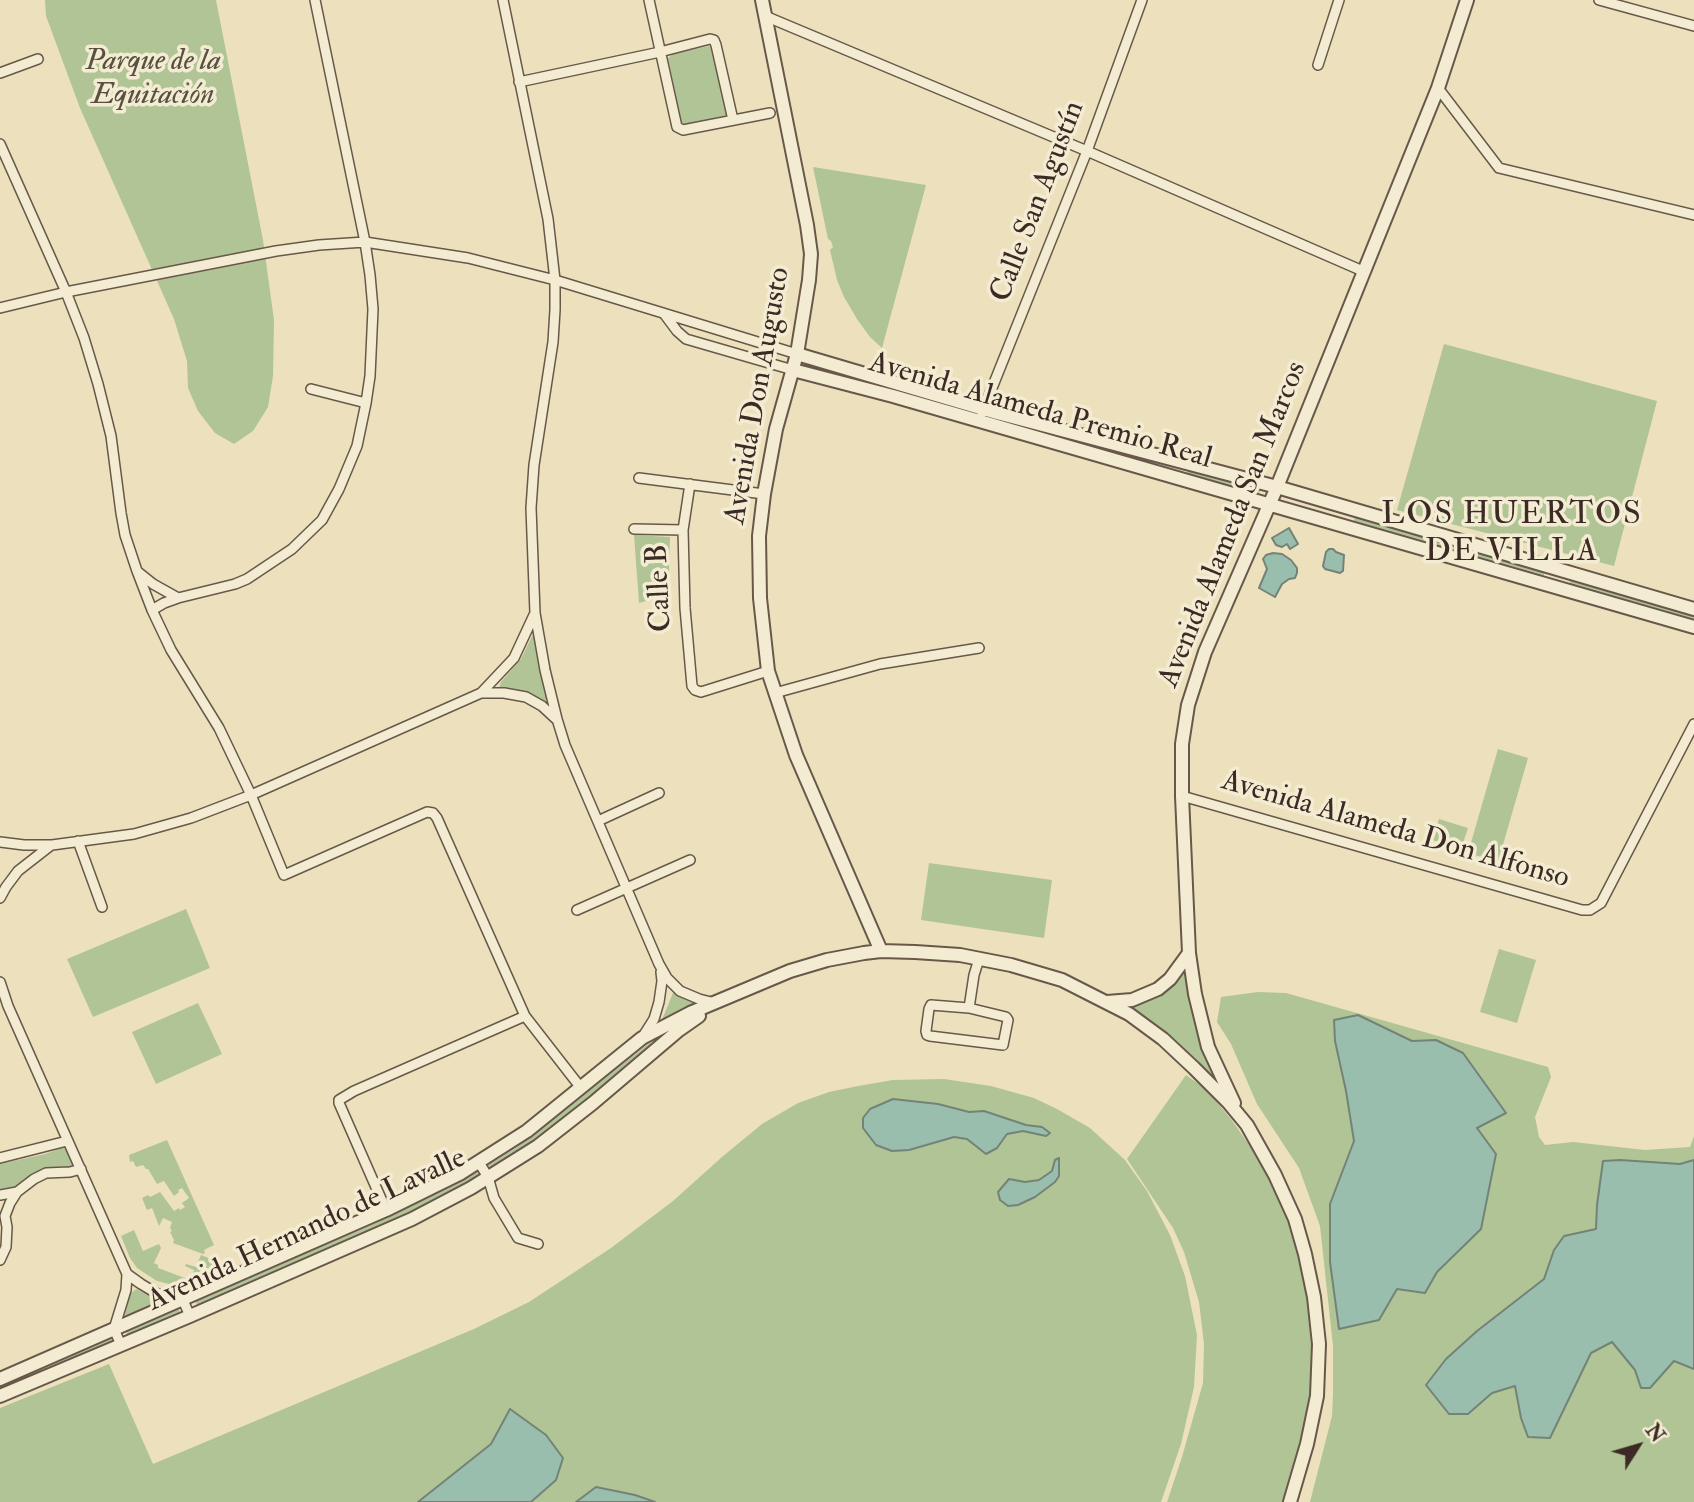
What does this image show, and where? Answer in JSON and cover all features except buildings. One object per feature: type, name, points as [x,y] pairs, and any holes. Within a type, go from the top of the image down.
[{"type":"street","points":[[152,610],[178,598],[247,579],[292,549],[322,520],[340,489],[357,446],[370,376],[373,309],[366,242],[315,0]]},
{"type":"street","points":[[503,0],[548,219],[555,280],[553,342],[534,465],[531,508],[535,613],[545,670],[565,745],[659,964],[667,978],[680,991],[716,1003]]},
{"type":"street","points":[[649,0],[677,127],[683,130],[771,113]]},
{"type":"street","name":"Avenida Don Augusto","points":[[762,0],[811,254],[797,354],[776,429],[759,536],[760,598],[768,671],[796,755],[881,951]]},
{"type":"street","name":"Calle San Agustín","points":[[979,422],[1087,151],[1142,0]]},
{"type":"street","points":[[1318,65],[1339,0]]},
{"type":"street","name":"Avenida Alameda San Marcos","points":[[1247,1125],[1208,1047],[1195,994],[1189,953],[1182,796],[1182,744],[1188,705],[1205,652],[1277,487],[1438,88],[1467,0]]},
{"type":"street","points":[[1599,0],[1694,26]]},
{"type":"street","points":[[765,16],[1087,151],[1365,272]]},
{"type":"street","points":[[519,82],[710,39],[714,40],[716,45],[733,120]]},
{"type":"street","points":[[0,73],[38,59]]},
{"type":"street","points":[[1438,88],[1499,168],[1694,215]]},
{"type":"street","points":[[0,144],[85,338],[111,436],[125,535],[136,571],[171,650],[219,728],[282,870],[364,841],[427,813],[433,813],[525,1016],[580,1088]]},
{"type":"street","name":"Avenida Alameda Premio Real","points":[[0,308],[66,292],[319,245],[366,242],[468,258],[555,280],[907,386],[1277,487],[1694,609]]},
{"type":"street","name":"Avenida Alameda Premio Real","points":[[664,313],[686,340],[1694,626]]},
{"type":"street","points":[[904,400],[907,386]]},
{"type":"street","points":[[311,388],[366,403]]},
{"type":"street","points":[[1125,463],[1129,448]]},
{"type":"street","points":[[1172,476],[1176,460]]},
{"type":"street","points":[[639,478],[764,494]]},
{"type":"street","name":"Calle B","points":[[690,484],[683,530],[685,608],[692,686],[701,692],[768,671]]},
{"type":"street","points":[[634,529],[683,530]]},
{"type":"street","points":[[136,571],[178,598]]},
{"type":"street","points":[[0,842],[52,845],[134,834],[191,818],[251,795],[481,693],[514,658],[535,613]]},
{"type":"street","points":[[775,693],[880,664],[979,648]]},
{"type":"street","points":[[481,693],[526,697],[557,719]]},
{"type":"street","name":"Avenida Alameda Don Alfonso","points":[[1182,796],[1590,911],[1601,903],[1694,723]]},
{"type":"street","points":[[598,821],[659,793]]},
{"type":"street","points":[[78,841],[102,907]]},
{"type":"street","points":[[0,898],[19,871],[52,845]]},
{"type":"street","points":[[576,909],[690,860]]},
{"type":"street","name":"Avenida Hernando de Lavalle","points":[[0,1379],[386,1210],[461,1173],[527,1131],[642,1038],[681,1018],[790,971],[827,960],[881,951],[960,955],[1011,964],[1062,980],[1129,1014],[1163,1039],[1195,1068],[1247,1125],[1275,1175],[1295,1219],[1305,1254],[1319,1344],[1317,1396],[1307,1444],[1290,1502]]},
{"type":"street","points":[[1106,1002],[1132,1000],[1158,989],[1170,979],[1189,953]]},
{"type":"street","points":[[969,1008],[979,959]]},
{"type":"street","points":[[642,1038],[654,1019],[659,1002],[662,981],[659,964]]},
{"type":"street","points":[[0,982],[4,1008],[127,1274],[126,1290],[114,1329],[121,1345]]},
{"type":"street","name":"Avenida Hernando de Lavalle","points":[[0,1396],[412,1219],[488,1177],[547,1139],[679,1030],[716,1003]]},
{"type":"street","points":[[931,1005],[969,1008],[1006,1017],[1003,1045],[927,1035],[931,1005]]},
{"type":"street","points":[[386,1210],[339,1103],[341,1097],[525,1016]]},
{"type":"street","points":[[0,1158],[67,1140]]},
{"type":"street","points":[[478,1161],[488,1177],[494,1198],[518,1238],[538,1244]]},
{"type":"street","points":[[5,1216],[17,1192],[34,1179],[46,1173],[80,1169]]},
{"type":"street","points":[[0,1195],[17,1192]]},
{"type":"street","points":[[0,1207],[7,1227],[6,1247],[0,1260]]},
{"type":"street","points":[[127,1274],[156,1293],[182,1298],[190,1315]]},
{"type":"green space","name":"Parque de la Equitación","points":[[45,0],[216,0],[263,240],[274,320],[273,376],[268,407],[253,431],[234,444],[215,433],[198,411],[188,388],[187,361],[174,319],[80,108],[46,16]]},
{"type":"green space","points":[[709,46],[713,48],[727,114],[724,118],[686,126],[681,122],[668,58],[673,54]]},
{"type":"green space","points":[[813,167],[926,185],[882,348],[857,319],[837,280],[830,250],[833,247],[828,239]]},
{"type":"green space","points":[[1444,344],[1657,401],[1614,566],[1397,510]]},
{"type":"green space","points":[[1002,419],[1114,451],[1112,457],[1000,425]]},
{"type":"green space","points":[[1188,471],[1260,490],[1258,496],[1186,477]]},
{"type":"green space","points":[[1355,517],[1545,570],[1543,578],[1353,524]]},
{"type":"green space","points":[[634,535],[670,537],[670,594],[639,603]]},
{"type":"green space","points":[[1571,579],[1694,614],[1694,622],[1568,587]]},
{"type":"green space","points":[[534,632],[550,705],[516,690],[499,688],[521,659]]},
{"type":"green space","points":[[1498,749],[1528,758],[1498,862],[1468,853]]},
{"type":"green space","points":[[1439,819],[1468,828],[1461,849],[1432,840]]},
{"type":"green space","points":[[929,863],[1052,880],[1044,938],[921,920]]},
{"type":"green space","points":[[186,909],[210,968],[93,1017],[67,959]]},
{"type":"green space","points":[[1499,949],[1536,960],[1517,1023],[1480,1012]]},
{"type":"green space","points":[[1185,970],[1221,1085],[1170,1037],[1128,1008],[1145,1003],[1163,991],[1177,981]]},
{"type":"green space","points":[[1258,992],[1286,993],[1548,1067],[1551,1077],[1535,1117],[1539,1137],[1545,1145],[1573,1142],[1645,1150],[1690,1147],[1694,1136],[1694,1502],[1310,1502],[1332,1416],[1333,1395],[1333,1346],[1320,1226],[1299,1168],[1257,1104],[1231,1044],[1217,1022],[1221,997]]},
{"type":"green space","points":[[673,993],[701,1006],[661,1022]]},
{"type":"green space","points":[[198,1003],[222,1054],[156,1084],[132,1032]]},
{"type":"green space","points":[[668,1035],[529,1147],[419,1212],[198,1308],[195,1300],[370,1226],[469,1177],[516,1148],[648,1044]]},
{"type":"green space","points":[[1186,1075],[1206,1089],[1261,1162],[1290,1225],[1306,1288],[1316,1340],[1310,1399],[1304,1434],[1282,1502],[1167,1502],[1203,1383],[1204,1344],[1199,1302],[1184,1252],[1173,1228],[1127,1159]]},
{"type":"green space","points":[[944,1079],[991,1086],[1034,1098],[1090,1128],[1125,1160],[1147,1191],[1170,1235],[1185,1276],[1197,1335],[1194,1387],[1181,1444],[1161,1502],[0,1502],[0,1408],[109,1364],[153,1464],[474,1329],[529,1302],[611,1248],[673,1201],[762,1124],[798,1103],[829,1092],[893,1080]]},
{"type":"green space","points":[[167,1140],[214,1245],[204,1250],[203,1254],[173,1243],[170,1232],[172,1222],[163,1218],[159,1226],[152,1208],[147,1210],[142,1198],[160,1192],[174,1211],[179,1208],[180,1210],[185,1207],[182,1203],[189,1198],[182,1188],[174,1196],[164,1181],[157,1184],[148,1169],[143,1165],[136,1167],[133,1161],[130,1162],[129,1155]]},
{"type":"green space","points":[[66,1149],[72,1161],[68,1168],[38,1171],[12,1190],[0,1193],[0,1164]]},
{"type":"green space","points":[[134,1230],[143,1251],[159,1244],[161,1248],[154,1263],[158,1268],[190,1280],[194,1270],[185,1266],[196,1267],[201,1255],[223,1264],[226,1270],[188,1285],[177,1286],[157,1281],[137,1268],[130,1258],[121,1236]]},
{"type":"green space","points":[[136,1289],[158,1300],[159,1305],[127,1318],[125,1314],[130,1294]]},
{"type":"green space","points":[[178,1308],[181,1314],[128,1337],[126,1331]]},
{"type":"green space","points":[[111,1337],[114,1344],[0,1393],[0,1384]]},
{"type":"shaded area","points":[[1289,528],[1298,544],[1290,549],[1287,544],[1282,547],[1276,545],[1272,538]]},
{"type":"shaded area","points":[[1329,549],[1344,555],[1343,571],[1340,573],[1323,566]]},
{"type":"shaded area","points":[[1273,553],[1282,554],[1297,568],[1295,578],[1282,584],[1275,597],[1259,588],[1267,569],[1263,559]]},
{"type":"shaded area","points":[[1358,1015],[1412,1041],[1436,1040],[1463,1053],[1506,1113],[1477,1128],[1496,1154],[1481,1229],[1437,1272],[1425,1293],[1397,1289],[1379,1320],[1339,1329],[1330,1262],[1330,1204],[1354,1141],[1335,1041],[1334,1020]]},
{"type":"shaded area","points":[[893,1099],[938,1104],[969,1112],[984,1111],[1026,1125],[1042,1127],[1050,1133],[1046,1136],[1023,1131],[1007,1134],[997,1148],[986,1154],[967,1139],[954,1137],[909,1150],[892,1151],[876,1145],[863,1128],[863,1118],[870,1109]]},
{"type":"shaded area","points":[[1059,1158],[1059,1176],[1035,1197],[1018,1205],[1008,1206],[1000,1200],[998,1192],[1009,1179],[1025,1182],[1039,1180],[1052,1171],[1055,1160]]},
{"type":"shaded area","points":[[1694,1160],[1694,1369],[1674,1361],[1650,1388],[1641,1388],[1635,1370],[1612,1342],[1591,1353],[1550,1438],[1528,1437],[1515,1386],[1492,1393],[1468,1414],[1449,1414],[1426,1385],[1446,1359],[1477,1331],[1544,1279],[1554,1250],[1564,1236],[1596,1229],[1603,1161],[1680,1164]]},
{"type":"shaded area","points":[[510,1409],[546,1435],[563,1458],[556,1480],[531,1502],[418,1502],[491,1444]]},
{"type":"shaded area","points":[[596,1487],[635,1495],[655,1502],[576,1502]]},
{"type":"district","name":"LOS HUERTOS DE VILLA","points":[[1512,534]]}]
